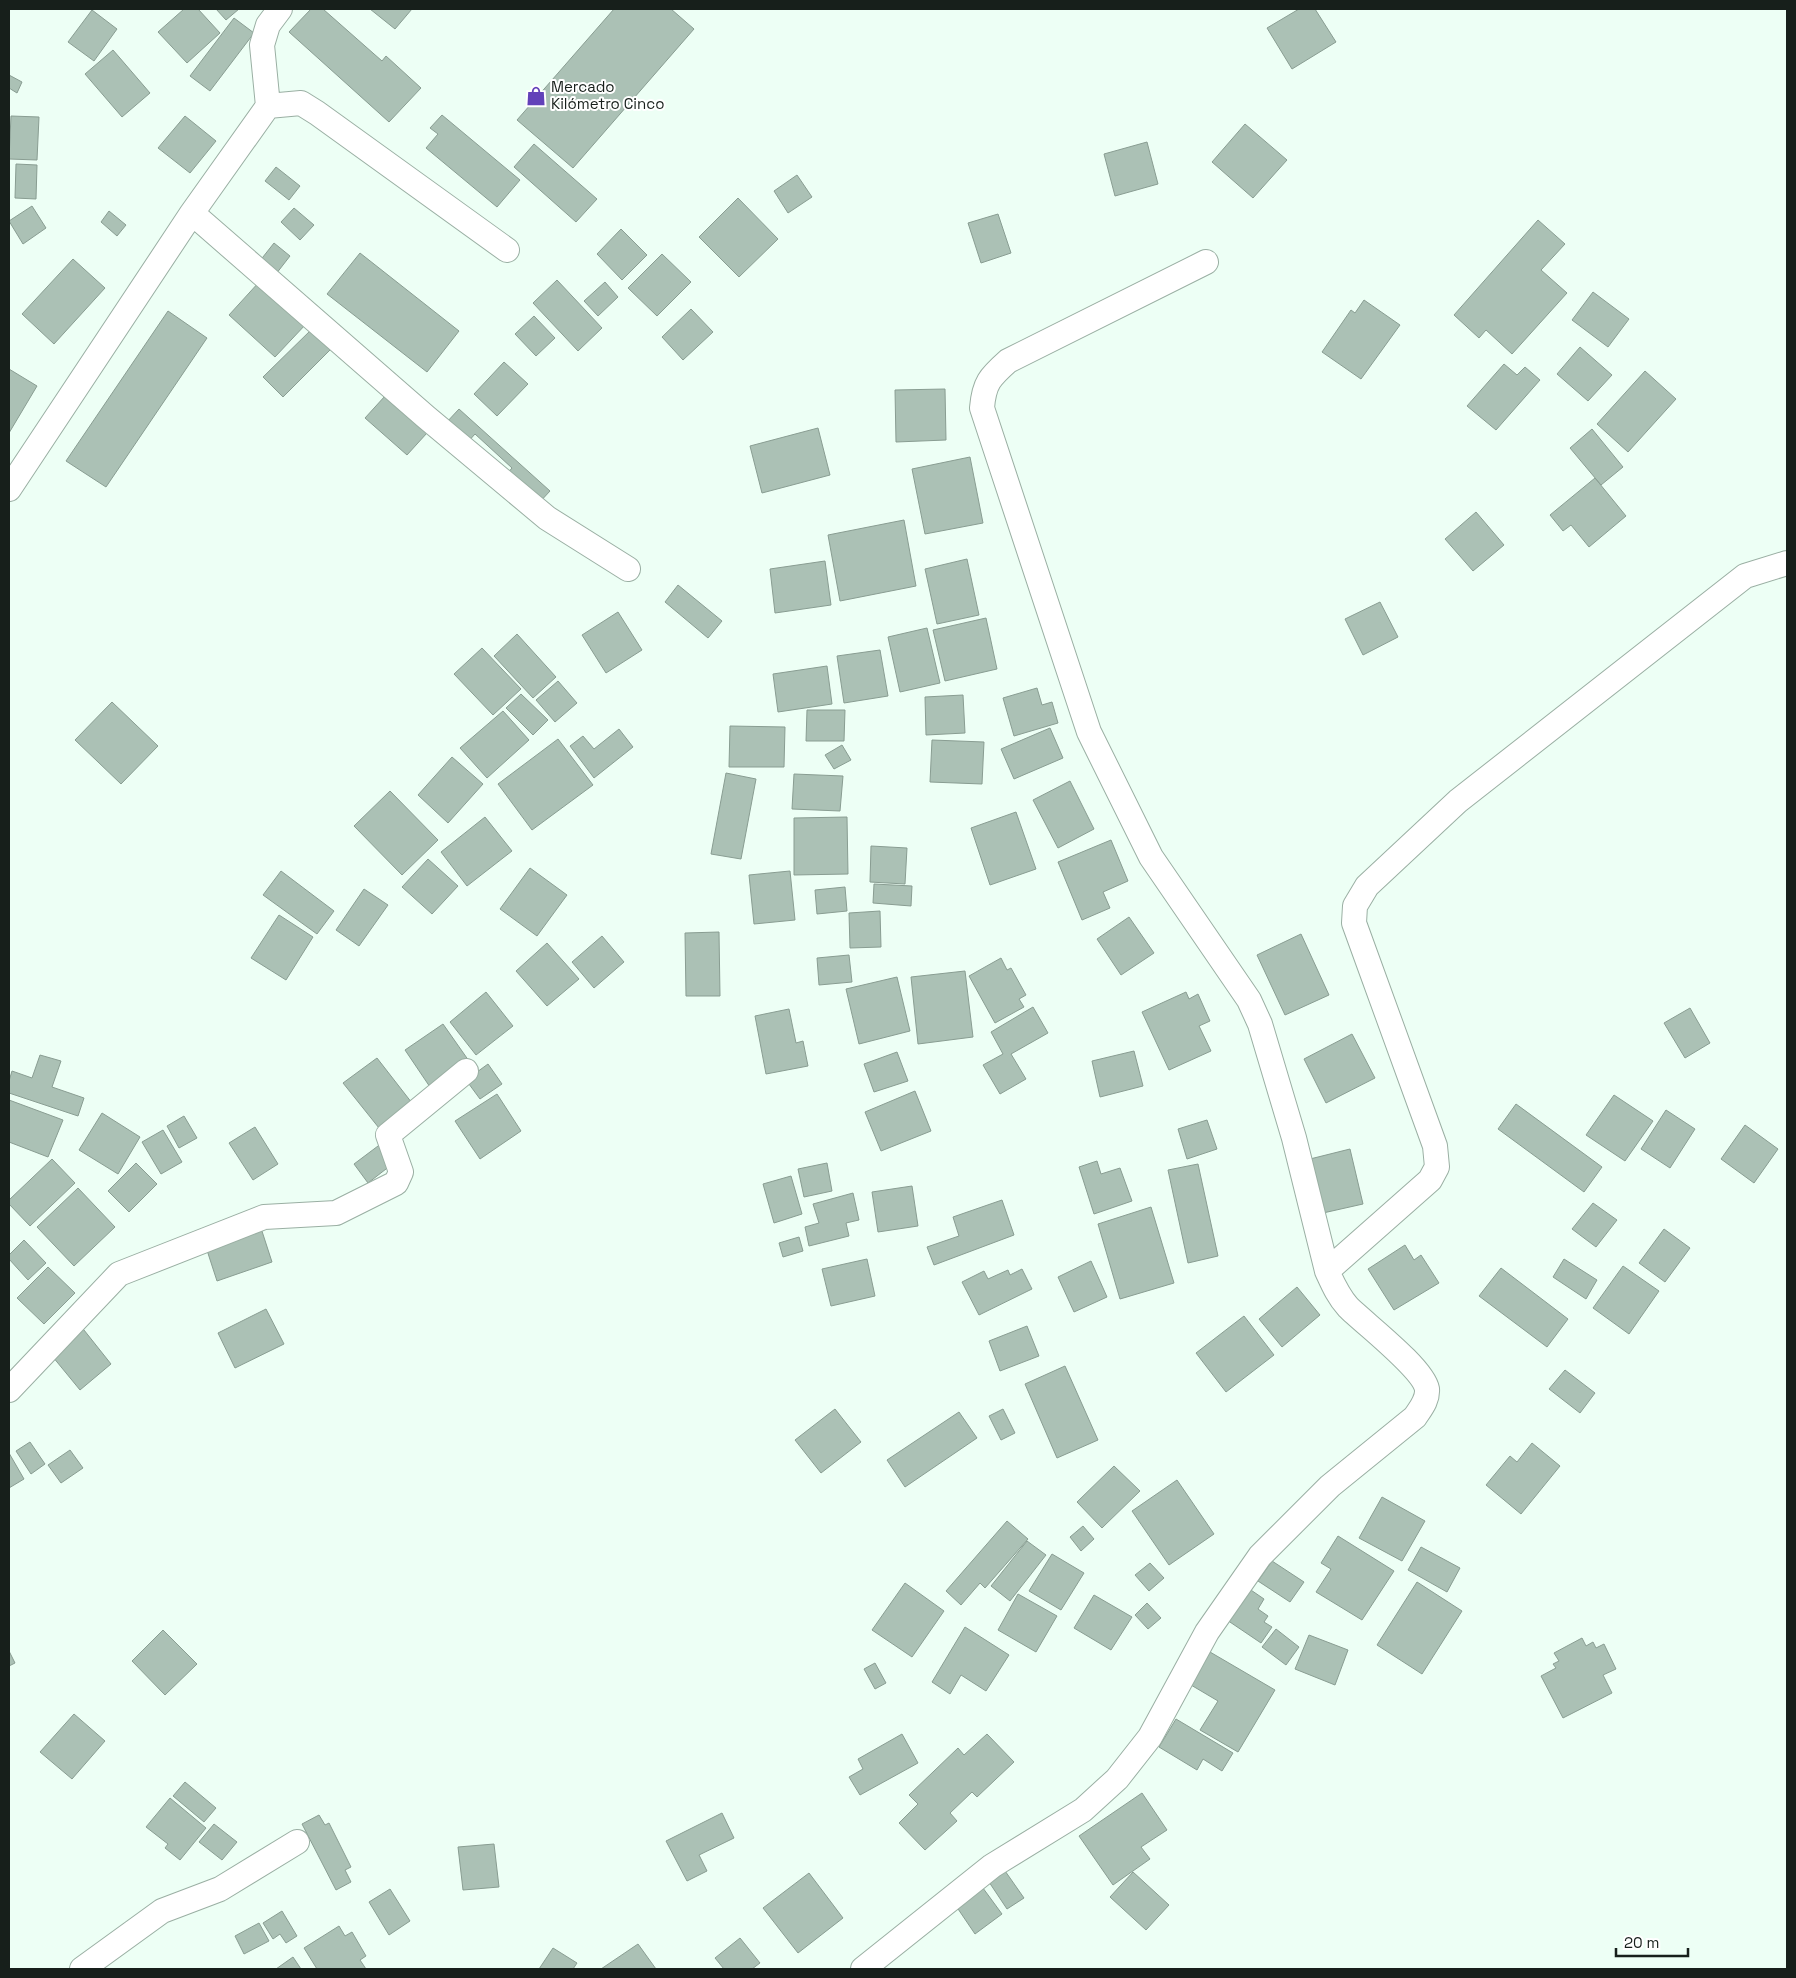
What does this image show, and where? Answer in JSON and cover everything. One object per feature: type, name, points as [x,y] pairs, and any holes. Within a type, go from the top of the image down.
[{"type":"street","points":[[9,489],[192,213],[268,106],[262,45],[268,26],[280,9]]},
{"type":"street","points":[[268,106],[301,104],[317,112],[507,250]]},
{"type":"street","points":[[192,213],[426,417],[548,518],[628,569]]},
{"type":"street","points":[[863,1969],[992,1866],[1083,1810],[1117,1779],[1150,1737],[1207,1632],[1260,1556],[1330,1486],[1415,1417],[1425,1402],[1427,1389],[1419,1373],[1347,1306],[1334,1289],[1327,1271],[1294,1138],[1260,1024],[1249,1000],[1151,857],[1089,732],[982,408],[983,392],[990,377],[1008,361],[1206,262]]},
{"type":"street","points":[[1327,1271],[1430,1180],[1437,1166],[1435,1146],[1354,923],[1355,906],[1367,886],[1458,801],[1746,576],[1787,563]]},
{"type":"street","points":[[9,1390],[119,1274],[264,1217],[336,1213],[396,1182],[401,1172],[388,1135],[466,1071]]},
{"type":"street","points":[[82,1969],[162,1911],[220,1889],[297,1842]]},
{"type":"building","points":[[184,9],[198,9],[220,33],[187,63],[158,32]]},
{"type":"building","points":[[216,9],[239,9],[226,20]]},
{"type":"building","points":[[311,9],[323,9],[382,61],[386,56],[421,88],[389,122],[289,32]]},
{"type":"building","points":[[370,9],[412,9],[395,29]]},
{"type":"building","points":[[614,9],[671,9],[694,29],[573,168],[517,120]]},
{"type":"building","points":[[1299,9],[1315,9],[1336,42],[1292,69],[1267,28]]},
{"type":"building","points":[[92,10],[117,29],[94,61],[68,42]]},
{"type":"building","points":[[234,18],[254,33],[210,91],[190,76]]},
{"type":"building","points":[[113,50],[150,93],[122,117],[85,74]]},
{"type":"building","points":[[9,75],[22,82],[17,93],[9,88]]},
{"type":"building","points":[[442,115],[520,180],[497,207],[426,148],[438,134],[430,128]]},
{"type":"building","points":[[11,116],[39,117],[37,160],[9,159]]},
{"type":"building","points":[[185,116],[216,141],[190,173],[158,148]]},
{"type":"building","points":[[1245,124],[1287,160],[1253,198],[1212,162]]},
{"type":"building","points":[[1147,142],[1158,184],[1115,196],[1104,154]]},
{"type":"building","points":[[534,144],[597,199],[576,222],[514,167]]},
{"type":"building","points":[[16,164],[37,165],[36,199],[15,198]]},
{"type":"building","points":[[276,167],[300,186],[289,200],[265,181]]},
{"type":"building","points":[[797,175],[812,197],[788,213],[774,191]]},
{"type":"building","points":[[738,198],[778,239],[739,277],[699,237]]},
{"type":"building","points":[[32,206],[46,228],[23,244],[9,221]]},
{"type":"building","points":[[294,208],[314,225],[300,240],[281,222]]},
{"type":"building","points":[[109,211],[126,225],[117,236],[101,222]]},
{"type":"building","points":[[998,214],[1011,253],[981,263],[968,223]]},
{"type":"building","points":[[1538,220],[1565,244],[1541,270],[1567,293],[1512,354],[1486,330],[1479,338],[1454,315]]},
{"type":"building","points":[[621,229],[647,255],[622,280],[597,254]]},
{"type":"building","points":[[274,243],[290,256],[276,274],[259,262]]},
{"type":"building","points":[[360,253],[459,331],[427,372],[327,294]]},
{"type":"building","points":[[662,254],[691,282],[657,316],[628,288]]},
{"type":"building","points":[[73,259],[105,288],[54,344],[22,314]]},
{"type":"building","points":[[557,280],[602,328],[578,351],[533,303]]},
{"type":"building","points":[[260,281],[307,323],[275,357],[229,315]]},
{"type":"building","points":[[605,282],[618,297],[598,316],[584,301]]},
{"type":"building","points":[[1593,292],[1629,319],[1608,347],[1572,320]]},
{"type":"building","points":[[1364,300],[1400,325],[1361,379],[1322,352],[1351,310],[1355,313]]},
{"type":"building","points":[[691,309],[713,332],[683,360],[662,337]]},
{"type":"building","points":[[168,311],[207,338],[106,487],[66,461]]},
{"type":"building","points":[[534,316],[555,338],[536,356],[515,334]]},
{"type":"building","points":[[313,328],[332,348],[283,397],[263,377]]},
{"type":"building","points":[[1580,347],[1612,375],[1588,401],[1557,374]]},
{"type":"building","points":[[504,362],[528,384],[497,416],[474,394]]},
{"type":"building","points":[[1504,364],[1517,375],[1525,367],[1540,380],[1496,430],[1467,406]]},
{"type":"building","points":[[9,369],[37,386],[9,433]]},
{"type":"building","points":[[1645,371],[1676,399],[1628,452],[1597,424]]},
{"type":"building","points":[[945,389],[946,440],[896,442],[895,390]]},
{"type":"building","points":[[385,396],[427,433],[407,455],[365,418]]},
{"type":"building","points":[[459,409],[550,491],[538,504],[506,475],[512,468],[475,434],[467,443],[445,424]]},
{"type":"building","points":[[818,428],[830,475],[762,493],[750,446]]},
{"type":"building","points":[[1592,429],[1623,467],[1601,485],[1570,448]]},
{"type":"building","points":[[970,457],[983,523],[925,534],[912,469]]},
{"type":"building","points":[[1595,478],[1626,516],[1589,547],[1571,525],[1563,531],[1550,515]]},
{"type":"building","points":[[1476,512],[1504,545],[1473,571],[1445,539]]},
{"type":"building","points":[[904,520],[916,586],[840,601],[828,535]]},
{"type":"building","points":[[967,559],[979,615],[937,624],[925,569]]},
{"type":"building","points":[[825,561],[831,605],[775,613],[770,569]]},
{"type":"building","points":[[678,585],[722,621],[708,638],[665,602]]},
{"type":"building","points":[[1380,602],[1398,637],[1363,655],[1345,619]]},
{"type":"building","points":[[618,612],[642,650],[606,673],[582,635]]},
{"type":"building","points":[[986,618],[997,669],[945,681],[933,630]]},
{"type":"building","points":[[927,628],[940,683],[900,692],[888,637]]},
{"type":"building","points":[[517,634],[556,677],[533,698],[494,656]]},
{"type":"building","points":[[482,648],[521,689],[493,715],[454,674]]},
{"type":"building","points":[[880,650],[888,696],[844,703],[837,656]]},
{"type":"building","points":[[827,666],[832,704],[778,712],[773,674]]},
{"type":"building","points":[[558,681],[577,703],[555,722],[536,700]]},
{"type":"building","points":[[1037,688],[1042,705],[1052,702],[1058,723],[1014,736],[1003,698]]},
{"type":"building","points":[[521,694],[548,720],[533,735],[506,708]]},
{"type":"building","points":[[963,695],[965,733],[926,735],[925,697]]},
{"type":"building","points":[[112,702],[158,746],[121,784],[75,740]]},
{"type":"building","points":[[807,710],[845,710],[844,741],[806,741]]},
{"type":"building","points":[[503,711],[529,740],[487,778],[460,748]]},
{"type":"building","points":[[730,726],[785,727],[784,767],[729,767]]},
{"type":"building","points":[[1050,728],[1063,758],[1014,779],[1001,749]]},
{"type":"building","points":[[619,729],[633,747],[594,778],[570,746],[583,736],[594,749]]},
{"type":"building","points":[[558,739],[593,785],[532,830],[498,784]]},
{"type":"building","points":[[932,740],[984,742],[982,784],[930,782]]},
{"type":"building","points":[[842,745],[851,760],[834,769],[825,755]]},
{"type":"building","points":[[452,757],[483,784],[448,823],[418,795]]},
{"type":"building","points":[[726,773],[756,779],[741,859],[711,854]]},
{"type":"building","points":[[794,774],[843,776],[840,811],[792,809]]},
{"type":"building","points":[[1070,781],[1094,829],[1058,848],[1033,800]]},
{"type":"building","points":[[390,791],[438,840],[402,875],[354,826]]},
{"type":"building","points":[[1016,812],[1036,869],[990,885],[971,828]]},
{"type":"building","points":[[485,817],[512,851],[467,886],[441,852]]},
{"type":"building","points":[[847,817],[848,874],[794,875],[794,818]]},
{"type":"building","points":[[1111,840],[1128,881],[1103,892],[1110,908],[1082,920],[1058,862]]},
{"type":"building","points":[[871,846],[907,848],[905,884],[870,882]]},
{"type":"building","points":[[428,859],[458,886],[432,914],[402,887]]},
{"type":"building","points":[[530,868],[567,895],[537,936],[500,909]]},
{"type":"building","points":[[281,871],[334,911],[317,934],[263,895]]},
{"type":"building","points":[[790,871],[795,920],[754,924],[749,875]]},
{"type":"building","points":[[874,884],[912,886],[911,906],[873,903]]},
{"type":"building","points":[[845,887],[847,911],[817,914],[815,890]]},
{"type":"building","points":[[364,889],[388,905],[359,946],[336,930]]},
{"type":"building","points":[[880,911],[881,947],[850,948],[849,913]]},
{"type":"building","points":[[279,915],[313,937],[286,980],[251,958]]},
{"type":"building","points":[[1129,917],[1154,953],[1121,975],[1097,939]]},
{"type":"building","points":[[719,932],[720,996],[686,996],[685,933]]},
{"type":"building","points":[[1301,934],[1329,995],[1285,1015],[1257,955]]},
{"type":"building","points":[[602,936],[624,962],[594,988],[572,962]]},
{"type":"building","points":[[547,943],[579,979],[547,1006],[516,971]]},
{"type":"building","points":[[849,955],[852,982],[819,985],[817,958]]},
{"type":"building","points":[[1001,958],[1007,970],[1011,968],[1026,995],[1019,999],[1024,1007],[995,1023],[969,976]]},
{"type":"building","points":[[965,971],[973,1037],[918,1044],[911,977]]},
{"type":"building","points":[[897,977],[910,1031],[859,1044],[846,989]]},
{"type":"building","points":[[486,992],[513,1026],[476,1055],[450,1022]]},
{"type":"building","points":[[1186,992],[1189,999],[1198,994],[1210,1021],[1199,1026],[1211,1051],[1169,1070],[1142,1012]]},
{"type":"building","points":[[1033,1007],[1048,1033],[1011,1054],[1026,1079],[1000,1094],[983,1065],[1003,1054],[991,1032]]},
{"type":"building","points":[[1690,1008],[1710,1043],[1685,1058],[1664,1023]]},
{"type":"building","points":[[789,1009],[796,1043],[803,1041],[808,1066],[766,1074],[755,1016]]},
{"type":"building","points":[[443,1024],[469,1061],[430,1087],[405,1050]]},
{"type":"building","points":[[1352,1034],[1375,1078],[1326,1103],[1304,1059]]},
{"type":"building","points":[[1134,1051],[1143,1086],[1100,1097],[1092,1061]]},
{"type":"building","points":[[897,1052],[908,1081],[874,1092],[864,1064]]},
{"type":"building","points":[[40,1055],[61,1061],[52,1087],[84,1098],[78,1116],[9,1093],[9,1081],[12,1071],[32,1078]]},
{"type":"building","points":[[377,1058],[412,1103],[379,1128],[343,1083]]},
{"type":"building","points":[[488,1064],[502,1084],[480,1099],[466,1080]]},
{"type":"building","points":[[915,1091],[931,1131],[881,1151],[865,1112]]},
{"type":"building","points":[[497,1094],[521,1131],[480,1159],[455,1121]]},
{"type":"building","points":[[1614,1095],[1653,1121],[1625,1161],[1586,1135]]},
{"type":"building","points":[[9,1100],[63,1120],[48,1157],[9,1142]]},
{"type":"building","points":[[1516,1104],[1602,1167],[1584,1192],[1498,1129]]},
{"type":"building","points":[[1666,1110],[1695,1129],[1670,1168],[1641,1149]]},
{"type":"building","points":[[102,1113],[140,1137],[118,1174],[79,1150]]},
{"type":"building","points":[[184,1116],[197,1138],[179,1148],[167,1126]]},
{"type":"building","points":[[1207,1120],[1217,1149],[1187,1159],[1178,1129]]},
{"type":"building","points":[[1745,1125],[1778,1149],[1754,1183],[1721,1159]]},
{"type":"building","points":[[255,1127],[278,1164],[253,1180],[229,1143]]},
{"type":"building","points":[[163,1130],[182,1162],[161,1174],[142,1142]]},
{"type":"building","points":[[382,1143],[395,1162],[368,1183],[354,1164]]},
{"type":"building","points":[[1350,1149],[1363,1204],[1323,1213],[1310,1159]]},
{"type":"building","points":[[52,1159],[75,1183],[30,1226],[9,1204],[9,1200]]},
{"type":"building","points":[[1097,1161],[1101,1174],[1120,1168],[1132,1201],[1094,1214],[1079,1167]]},
{"type":"building","points":[[136,1163],[157,1184],[129,1212],[108,1191]]},
{"type":"building","points":[[827,1163],[832,1191],[804,1197],[798,1169]]},
{"type":"building","points":[[1198,1164],[1218,1256],[1188,1263],[1168,1170]]},
{"type":"building","points":[[791,1176],[802,1214],[774,1223],[763,1184]]},
{"type":"building","points":[[912,1186],[918,1226],[878,1232],[872,1192]]},
{"type":"building","points":[[78,1188],[115,1227],[74,1266],[37,1227]]},
{"type":"building","points":[[853,1193],[859,1220],[846,1223],[849,1236],[809,1246],[805,1227],[819,1223],[813,1204]]},
{"type":"building","points":[[1002,1200],[1014,1235],[934,1265],[927,1247],[959,1236],[953,1217]]},
{"type":"building","points":[[1593,1203],[1617,1220],[1596,1247],[1572,1229]]},
{"type":"building","points":[[1151,1207],[1174,1283],[1120,1299],[1098,1224]]},
{"type":"building","points":[[259,1222],[272,1262],[217,1281],[204,1241]]},
{"type":"building","points":[[1664,1229],[1690,1248],[1665,1282],[1639,1263]]},
{"type":"building","points":[[799,1237],[803,1251],[783,1257],[779,1243]]},
{"type":"building","points":[[24,1240],[46,1263],[28,1280],[9,1259],[9,1255]]},
{"type":"building","points":[[1405,1245],[1414,1260],[1421,1255],[1439,1283],[1394,1310],[1368,1269]]},
{"type":"building","points":[[867,1259],[875,1296],[831,1306],[822,1269]]},
{"type":"building","points":[[1564,1259],[1597,1280],[1586,1299],[1553,1277]]},
{"type":"building","points":[[1091,1261],[1107,1297],[1074,1312],[1058,1277]]},
{"type":"building","points":[[1623,1266],[1659,1291],[1629,1334],[1593,1308]]},
{"type":"building","points":[[48,1267],[75,1293],[44,1324],[17,1298]]},
{"type":"building","points":[[1501,1268],[1568,1319],[1547,1347],[1479,1296]]},
{"type":"building","points":[[1022,1269],[1032,1289],[979,1315],[962,1282],[984,1271],[988,1279],[1008,1270],[1010,1275]]},
{"type":"building","points":[[1297,1287],[1320,1315],[1282,1347],[1259,1319]]},
{"type":"building","points":[[266,1309],[284,1344],[235,1368],[218,1333]]},
{"type":"building","points":[[1244,1316],[1274,1355],[1226,1392],[1196,1353]]},
{"type":"building","points":[[80,1325],[111,1364],[80,1390],[48,1351]]},
{"type":"building","points":[[1027,1326],[1039,1356],[1000,1371],[989,1341]]},
{"type":"building","points":[[1065,1366],[1098,1440],[1057,1458],[1025,1384]]},
{"type":"building","points":[[1565,1370],[1595,1393],[1580,1413],[1549,1389]]},
{"type":"building","points":[[835,1409],[861,1442],[821,1473],[795,1440]]},
{"type":"building","points":[[1003,1409],[1015,1433],[1001,1440],[989,1416]]},
{"type":"building","points":[[959,1412],[977,1438],[905,1487],[887,1460]]},
{"type":"building","points":[[30,1442],[45,1464],[31,1474],[16,1451]]},
{"type":"building","points":[[1532,1443],[1560,1466],[1521,1514],[1486,1485],[1510,1456],[1517,1462]]},
{"type":"building","points":[[70,1450],[83,1468],[61,1483],[48,1465]]},
{"type":"building","points":[[9,1453],[24,1479],[9,1488]]},
{"type":"building","points":[[1114,1466],[1140,1491],[1102,1528],[1077,1502]]},
{"type":"building","points":[[1177,1480],[1214,1534],[1169,1565],[1132,1511]]},
{"type":"building","points":[[1382,1497],[1425,1521],[1402,1561],[1359,1538]]},
{"type":"building","points":[[1007,1521],[1028,1539],[985,1588],[980,1583],[961,1605],[946,1591]]},
{"type":"building","points":[[1083,1526],[1094,1539],[1081,1551],[1070,1537]]},
{"type":"building","points":[[1338,1536],[1394,1571],[1362,1620],[1316,1592],[1331,1569],[1321,1563]]},
{"type":"building","points":[[1027,1541],[1046,1555],[1010,1601],[991,1586]]},
{"type":"building","points":[[1421,1547],[1460,1568],[1447,1592],[1408,1570]]},
{"type":"building","points":[[1052,1554],[1084,1573],[1061,1610],[1029,1591]]},
{"type":"building","points":[[1272,1561],[1304,1582],[1290,1602],[1258,1581]]},
{"type":"building","points":[[1150,1563],[1164,1578],[1149,1591],[1135,1575]]},
{"type":"building","points":[[1417,1582],[1462,1611],[1422,1674],[1377,1645]]},
{"type":"building","points":[[905,1583],[944,1611],[912,1657],[872,1630]]},
{"type":"building","points":[[1245,1586],[1264,1599],[1258,1609],[1268,1616],[1264,1622],[1272,1627],[1261,1643],[1224,1618]]},
{"type":"building","points":[[1018,1594],[1057,1616],[1036,1652],[998,1630]]},
{"type":"building","points":[[1094,1595],[1132,1617],[1111,1650],[1074,1628]]},
{"type":"building","points":[[1147,1603],[1161,1618],[1148,1629],[1135,1615]]},
{"type":"building","points":[[965,1627],[1009,1655],[986,1691],[961,1675],[950,1694],[932,1682]]},
{"type":"building","points":[[1276,1629],[1299,1647],[1286,1665],[1262,1647]]},
{"type":"building","points":[[163,1630],[197,1664],[165,1695],[132,1661]]},
{"type":"building","points":[[1309,1635],[1348,1650],[1335,1685],[1295,1669]]},
{"type":"building","points":[[1582,1638],[1586,1646],[1593,1642],[1596,1648],[1604,1644],[1616,1669],[1603,1675],[1612,1693],[1563,1718],[1541,1676],[1556,1668],[1553,1664],[1559,1661],[1554,1653]]},
{"type":"building","points":[[9,1651],[15,1663],[9,1666]]},
{"type":"building","points":[[1210,1652],[1275,1690],[1238,1752],[1200,1730],[1218,1701],[1191,1685]]},
{"type":"building","points":[[875,1663],[886,1683],[875,1689],[864,1669]]},
{"type":"building","points":[[74,1714],[105,1741],[72,1779],[40,1752]]},
{"type":"building","points":[[1176,1719],[1233,1753],[1222,1771],[1203,1759],[1197,1770],[1159,1747]]},
{"type":"building","points":[[902,1734],[918,1763],[860,1795],[849,1777],[863,1769],[858,1759]]},
{"type":"building","points":[[987,1734],[1014,1762],[977,1797],[972,1792],[950,1813],[957,1821],[925,1850],[899,1823],[918,1804],[909,1795],[958,1748],[964,1755]]},
{"type":"building","points":[[185,1782],[216,1808],[204,1822],[173,1796]]},
{"type":"building","points":[[1142,1793],[1167,1830],[1141,1847],[1150,1859],[1113,1885],[1079,1836]]},
{"type":"building","points":[[170,1798],[206,1828],[180,1860],[165,1848],[168,1844],[146,1827]]},
{"type":"building","points":[[722,1813],[734,1838],[699,1855],[707,1871],[687,1881],[666,1841]]},
{"type":"building","points":[[319,1815],[325,1825],[329,1823],[351,1867],[345,1870],[351,1882],[336,1890],[302,1824]]},
{"type":"building","points":[[214,1824],[237,1842],[222,1860],[199,1842]]},
{"type":"building","points":[[494,1844],[499,1887],[463,1890],[458,1847]]},
{"type":"building","points":[[1003,1868],[1024,1898],[1007,1909],[987,1879]]},
{"type":"building","points":[[1133,1872],[1169,1905],[1146,1930],[1110,1897]]},
{"type":"building","points":[[809,1873],[843,1918],[798,1953],[763,1908]]},
{"type":"building","points":[[980,1884],[1002,1914],[975,1934],[954,1903]]},
{"type":"building","points":[[390,1889],[410,1921],[389,1935],[369,1902]]},
{"type":"building","points":[[282,1911],[297,1936],[286,1943],[280,1934],[273,1939],[263,1923]]},
{"type":"building","points":[[259,1923],[269,1941],[244,1954],[235,1936]]},
{"type":"building","points":[[339,1926],[345,1936],[352,1932],[366,1956],[360,1960],[366,1969],[317,1969],[304,1948]]},
{"type":"building","points":[[740,1938],[760,1963],[752,1969],[724,1969],[715,1958]]},
{"type":"building","points":[[638,1944],[656,1969],[601,1969]]},
{"type":"building","points":[[553,1948],[577,1963],[573,1969],[539,1969]]},
{"type":"building","points":[[293,1957],[301,1969],[276,1969]]},
{"type":"place","name":"Mercado Kilómetro Cinco","points":[[536,96]]}]
